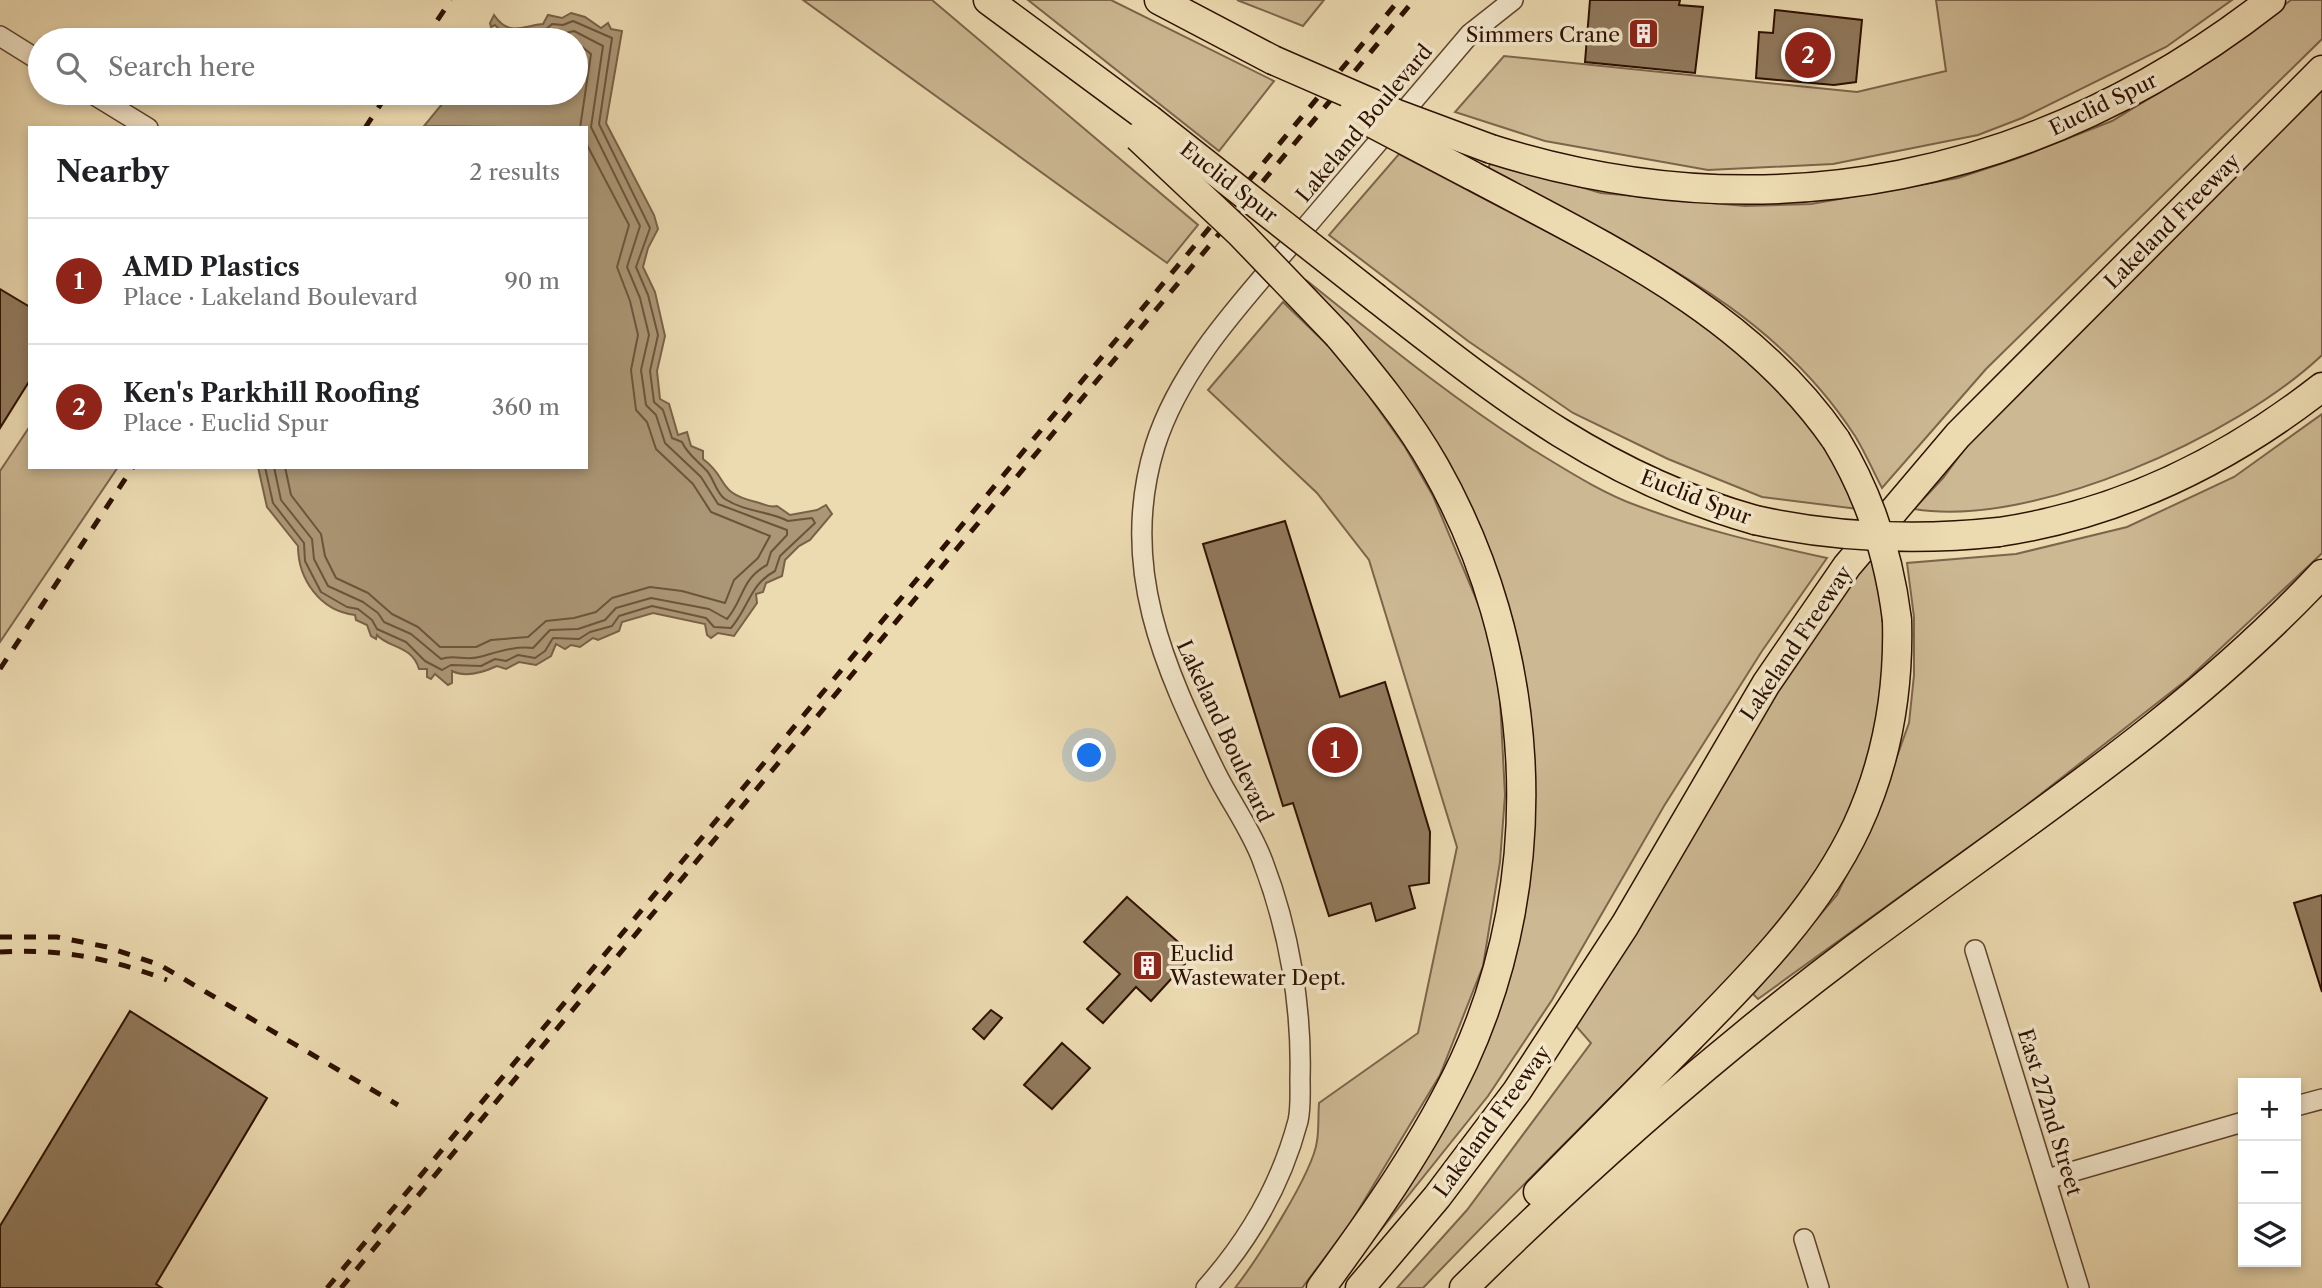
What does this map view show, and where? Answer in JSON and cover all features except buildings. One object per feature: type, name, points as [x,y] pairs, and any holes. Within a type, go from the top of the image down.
[{"type":"highway","name":"Euclid Spur","points":[[1159,0],[1273,60],[1491,149],[1594,176],[1695,189],[1797,189],[1896,176],[1992,151],[2089,115],[2180,64],[2271,0]]},
{"type":"highway","points":[[995,6],[1144,128],[1338,335],[1415,435],[1452,499],[1469,536],[1504,641],[1517,708],[1523,790],[1510,910],[1480,1022],[1448,1093],[1407,1166],[1321,1288]]},
{"type":"highway","points":[[1273,60],[1344,108],[1630,261],[1707,310],[1758,350],[1780,372],[1836,440],[1860,482],[1888,561],[1897,620],[1897,679],[1879,766],[1856,827],[1822,886],[1732,995],[1442,1288]]},
{"type":"highway","name":"Lakeland Freeway","points":[[1360,1288],[1437,1197],[1517,1091],[1625,925],[1766,684],[1847,566],[1958,435],[2322,70]]},
{"type":"highway","name":"Euclid Spur","points":[[1144,128],[1376,298],[1499,393],[1583,449],[1677,493],[1755,520],[1817,532],[1924,538],[1999,533],[2104,509],[2172,481],[2237,447],[2322,387]]},
{"type":"highway","points":[[1464,1288],[1588,1169],[1707,1066],[1842,958],[2168,714],[2243,650],[2322,574]]},
{"type":"street","name":"Lakeland Boulevard","points":[[1206,1288],[1237,1253],[1274,1190],[1299,1117],[1300,1020],[1287,946],[1263,860],[1216,774],[1159,647],[1141,560],[1144,506],[1155,446],[1175,400],[1215,335],[1470,34],[1513,0]]},
{"type":"street","points":[[0,36],[28,54]]},
{"type":"street","points":[[111,105],[145,126]]},
{"type":"street","name":"East 272nd Street","points":[[1975,950],[2048,1179],[2079,1288]]},
{"type":"street","points":[[2301,1105],[2322,1099]]},
{"type":"street","points":[[2048,1179],[2238,1123]]},
{"type":"street","points":[[1804,1239],[1819,1288]]},
{"type":"shaded area","points":[[803,0],[932,0],[1198,225],[1167,263]]},
{"type":"shaded area","points":[[1028,0],[1111,0],[1274,81],[1219,151]]},
{"type":"shaded area","points":[[1237,0],[1324,0],[1303,26]]},
{"type":"shaded area","points":[[1936,0],[2232,0],[2166,47],[2022,118],[1978,135],[1833,164],[1708,170],[1545,141],[1455,112],[1504,56],[1857,92],[1946,71]]},
{"type":"shaded area","points":[[2291,0],[2322,0],[2322,39],[1986,369],[1882,488],[1855,436],[1819,388],[1779,347],[1735,311],[1640,251],[1488,168],[1492,161],[1601,193],[1745,206],[1811,204],[1958,178],[2112,121],[2201,67]]},
{"type":"shaded area","points":[[2322,90],[2322,355],[2285,386],[2239,416],[2187,445],[2130,470],[2073,490],[2016,505],[1962,511],[1914,509],[1943,478],[1969,443],[2141,265]]},
{"type":"shaded area","points":[[1399,154],[1605,262],[1692,314],[1763,367],[1832,457],[1858,509],[1762,497],[1668,459],[1573,413],[1468,341],[1329,235]]},
{"type":"shaded area","points":[[1306,280],[1418,369],[1476,411],[1535,451],[1598,488],[1625,501],[1684,522],[1827,558],[1762,651],[1664,806],[1552,1000],[1488,1096],[1376,1236],[1368,1232],[1496,998],[1530,739],[1410,408]]},
{"type":"shaded area","points":[[1283,302],[1345,362],[1405,447],[1433,496],[1482,613],[1499,680],[1505,795],[1500,862],[1483,966],[1440,1075],[1350,1224],[1302,1288],[1235,1288],[1269,1238],[1305,1174],[1317,1141],[1319,1103],[1418,1033],[1457,847],[1369,560],[1317,493],[1208,390]]},
{"type":"shaded area","points":[[2322,414],[2322,553],[2189,678],[2023,808],[1758,999],[1753,994],[1837,895],[1878,809],[1909,723],[1914,675],[1914,617],[1907,563],[2016,554],[2127,527],[2234,477]]},
{"type":"shaded area","points":[[28,429],[28,469],[117,469],[0,642],[0,471]]},
{"type":"shaded area","points":[[1867,561],[1877,561],[1881,590],[1884,649],[1880,709],[1868,768],[1859,796],[1821,865],[1736,970],[1423,1288],[1397,1288],[1467,1210],[1591,1043],[1575,1025],[1763,701]]},
{"type":"water","points":[[571,13],[585,17],[601,28],[608,23],[611,29],[622,31],[606,123],[654,215],[658,229],[648,248],[643,267],[655,292],[665,336],[657,371],[660,399],[669,404],[678,435],[687,432],[691,446],[703,451],[703,459],[734,494],[766,506],[777,506],[790,515],[817,510],[826,505],[832,514],[810,540],[799,546],[785,560],[782,576],[766,583],[763,592],[756,594],[757,603],[734,636],[718,633],[711,638],[707,635],[705,624],[653,613],[622,622],[619,631],[598,640],[593,638],[580,647],[571,645],[565,649],[556,644],[551,656],[536,665],[519,662],[506,669],[497,666],[469,674],[452,671],[452,683],[448,685],[435,674],[431,679],[427,677],[427,669],[419,669],[416,661],[406,651],[377,635],[376,639],[371,636],[367,625],[356,620],[355,615],[331,607],[313,591],[302,570],[298,546],[267,507],[258,469],[588,469],[588,126],[424,126],[441,105],[588,105],[588,28],[516,28],[543,24],[548,15],[562,18]]},
{"type":"water","points":[[494,15],[500,22],[511,28],[498,28],[495,25],[491,27]]},
{"type":"railway","points":[[432,28],[451,0]]},
{"type":"railway","points":[[327,1288],[1399,0]]},
{"type":"railway","points":[[341,1288],[1414,0]]},
{"type":"railway","points":[[366,126],[380,105]]},
{"type":"railway","points":[[0,669],[132,469]]},
{"type":"railway","points":[[0,937],[57,937],[107,947],[160,965],[398,1105]]},
{"type":"railway","points":[[0,952],[44,952],[85,957],[126,966],[167,980]]},
{"type":"place","name":"Simmers Crane","points":[[1643,34]]},
{"type":"place","name":"Ken's Parkhill Roofing","points":[[1808,55]]},
{"type":"place","name":"AMD Plastics","points":[[1335,750]]},
{"type":"place","name":"Euclid Wastewater Dept.","points":[[1147,965]]}]
